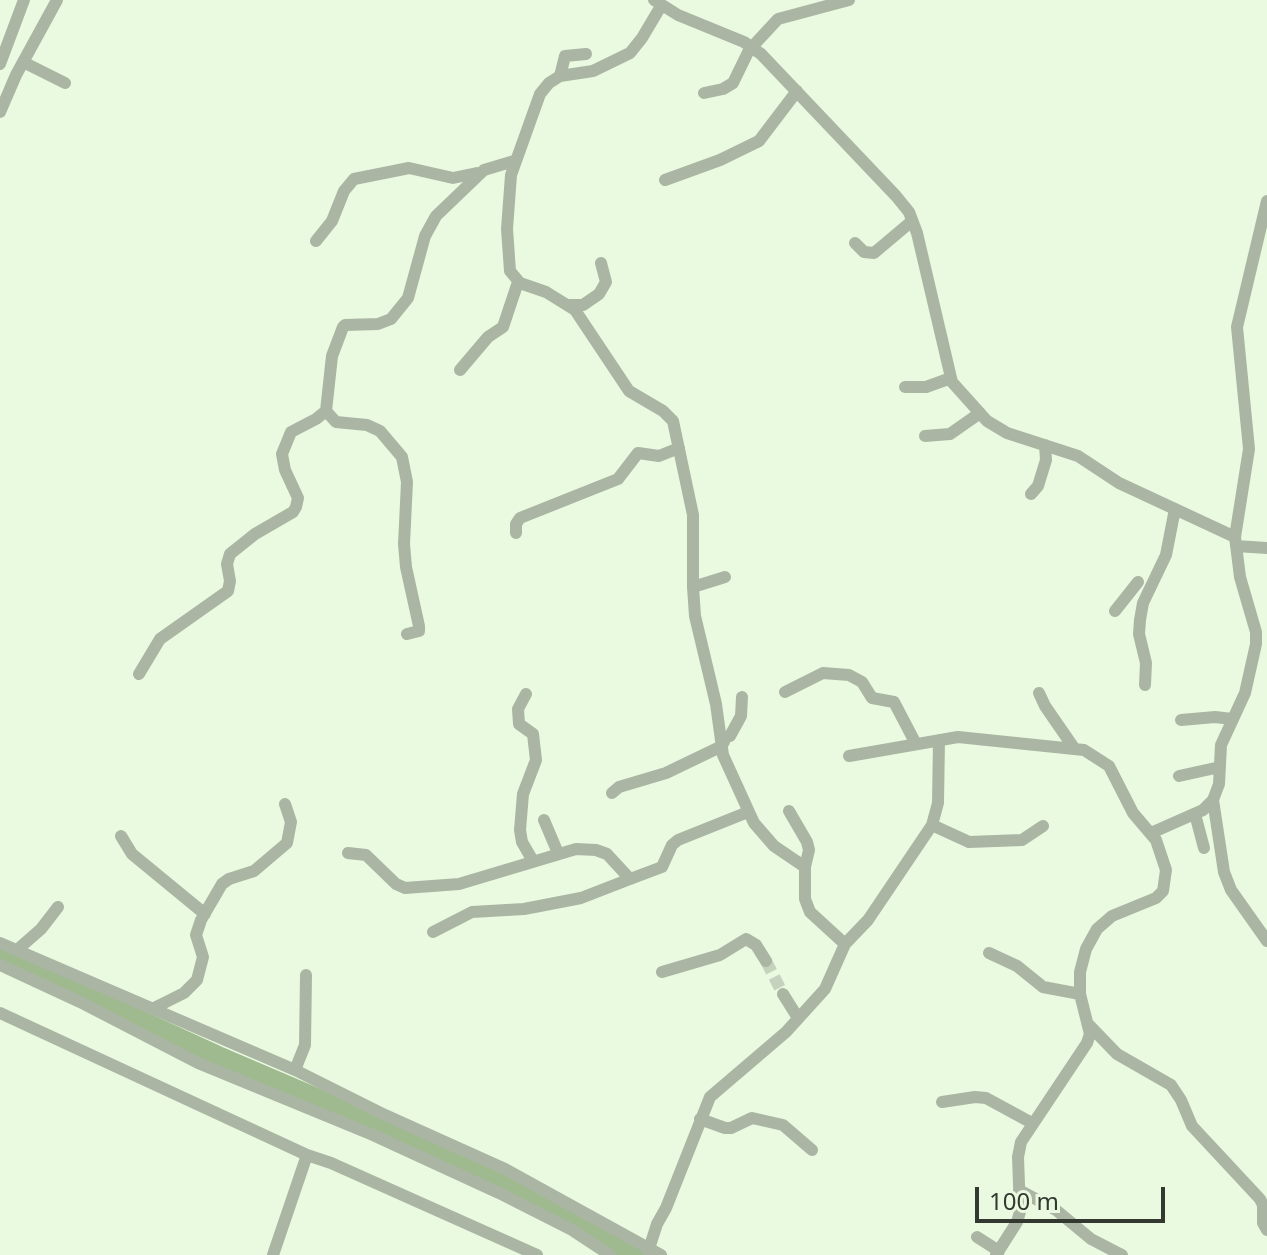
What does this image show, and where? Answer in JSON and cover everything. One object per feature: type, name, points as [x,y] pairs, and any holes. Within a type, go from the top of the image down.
[{"type":"street","points":[[1,60],[24,0]]},
{"type":"street","points":[[0,112],[57,0]]},
{"type":"street","points":[[704,93],[723,89],[733,83],[752,46],[778,19],[849,0]]},
{"type":"street","points":[[805,867],[774,846],[748,812],[725,741],[695,616],[693,515],[669,415],[629,391],[600,351],[581,316],[546,292],[518,282],[510,271],[507,229],[514,161],[534,106],[549,83],[560,76],[593,71],[630,53],[637,46],[658,3],[752,46],[896,196],[912,221],[940,323],[951,378],[996,428],[1087,460],[1119,483],[1236,541],[1267,548]]},
{"type":"street","points":[[0,26],[15,26]]},
{"type":"street","points":[[560,76],[565,56],[586,54]]},
{"type":"street","points":[[23,62],[65,83]]},
{"type":"street","points":[[665,180],[720,160],[759,141],[797,91]]},
{"type":"street","points":[[316,241],[332,221],[344,191],[354,179],[409,168],[458,178],[514,161]]},
{"type":"street","points":[[139,674],[160,639],[228,591],[227,564],[230,554],[255,534],[293,512],[298,498],[285,470],[282,454],[291,432],[326,411],[332,356],[343,327],[378,324],[391,319],[401,309],[408,298],[425,236],[436,216],[484,170]]},
{"type":"street","points":[[1151,833],[1203,810],[1213,800],[1219,784],[1221,745],[1245,693],[1256,644],[1256,632],[1240,577],[1236,541],[1249,449],[1237,327],[1260,256],[1267,201]]},
{"type":"street","points":[[855,243],[864,252],[874,253],[912,221]]},
{"type":"street","points":[[567,305],[583,305],[599,294],[606,282],[601,263]]},
{"type":"street","points":[[460,370],[488,337],[506,322],[518,282]]},
{"type":"street","points":[[905,387],[926,387],[951,378]]},
{"type":"street","points":[[326,411],[336,422],[367,425],[380,431],[402,457],[407,482],[406,567],[419,626],[419,631],[407,634]]},
{"type":"street","points":[[925,436],[950,434],[980,413]]},
{"type":"street","points":[[1031,494],[1038,486],[1044,466],[1045,445]]},
{"type":"street","points":[[516,533],[520,518],[618,479],[638,453],[659,456],[679,448]]},
{"type":"street","points":[[1145,685],[1146,663],[1139,634],[1140,620],[1143,603],[1162,566],[1175,509]]},
{"type":"street","points":[[1115,611],[1141,580],[1162,566]]},
{"type":"street","points":[[693,587],[725,577]]},
{"type":"street","points":[[785,692],[823,673],[849,675],[862,682],[872,698],[894,702],[916,744]]},
{"type":"street","points":[[1039,693],[1074,748]]},
{"type":"street","points":[[526,694],[518,709],[519,724],[533,734],[536,760],[523,794],[520,830],[522,842],[533,861]]},
{"type":"street","points":[[612,793],[619,787],[666,773],[725,741],[741,716],[742,697]]},
{"type":"street","points":[[1181,720],[1232,719]]},
{"type":"street","points":[[849,756],[974,737],[1074,748],[1099,757],[1109,766],[1133,813],[1156,840],[1166,870],[1163,891],[1156,898],[1112,916],[1097,929],[1086,949],[1080,972],[1080,994],[1089,1025],[1087,1043],[1021,1142],[1018,1157],[1020,1212],[1017,1222],[997,1253],[977,1237]]},
{"type":"street","points":[[0,943],[295,1070],[384,1116],[505,1169],[653,1252],[657,1224],[710,1097],[786,1032],[830,981],[845,944],[868,920],[932,825],[938,803],[939,740]]},
{"type":"street","points":[[1179,776],[1220,767]]},
{"type":"street","points":[[1213,800],[1224,872],[1245,912],[1267,941]]},
{"type":"street","points":[[154,1008],[184,993],[197,980],[203,957],[196,935],[225,881],[254,871],[287,843],[291,822],[285,804]]},
{"type":"street","points":[[789,811],[809,850],[805,867],[807,906],[845,944]]},
{"type":"street","points":[[433,932],[472,912],[524,909],[581,898],[662,867],[672,845],[678,840],[748,812]]},
{"type":"street","points":[[1195,814],[1204,848]]},
{"type":"street","points":[[544,820],[558,853]]},
{"type":"street","points":[[932,825],[969,842],[1022,840],[1043,826]]},
{"type":"street","points":[[121,836],[132,854],[205,914]]},
{"type":"street","points":[[348,853],[366,855],[396,884],[420,889],[459,884],[576,849],[607,854],[630,879]]},
{"type":"street","points":[[17,950],[41,929],[58,907]]},
{"type":"street","points":[[662,972],[720,955],[746,939],[756,945],[766,961]]},
{"type":"street","points":[[989,953],[1017,966],[1043,987],[1080,994]]},
{"type":"street","points":[[0,965],[81,1000],[198,1063],[374,1134],[536,1211],[610,1255]]},
{"type":"street","points":[[295,1070],[305,1045],[306,975]]},
{"type":"street","points":[[81,1000],[89,981]]},
{"type":"street","points":[[783,994],[798,1018]]},
{"type":"street","points":[[0,1013],[307,1155],[537,1255]]},
{"type":"street","points":[[1089,1025],[1117,1054],[1171,1085],[1192,1126],[1265,1205],[1263,1223],[1267,1230]]},
{"type":"street","points":[[942,1102],[986,1098],[1032,1123]]},
{"type":"street","points":[[374,1134],[384,1116]]},
{"type":"street","points":[[700,1119],[725,1128],[752,1118],[783,1125],[812,1150]]},
{"type":"street","points":[[273,1255],[307,1155]]},
{"type":"street","points":[[1019,1190],[1056,1210],[1091,1239],[1122,1255]]},
{"type":"waterway","points":[[0,957],[218,1057],[506,1180],[637,1255]]},
{"type":"tunnel","points":[[766,961],[783,994]]}]
